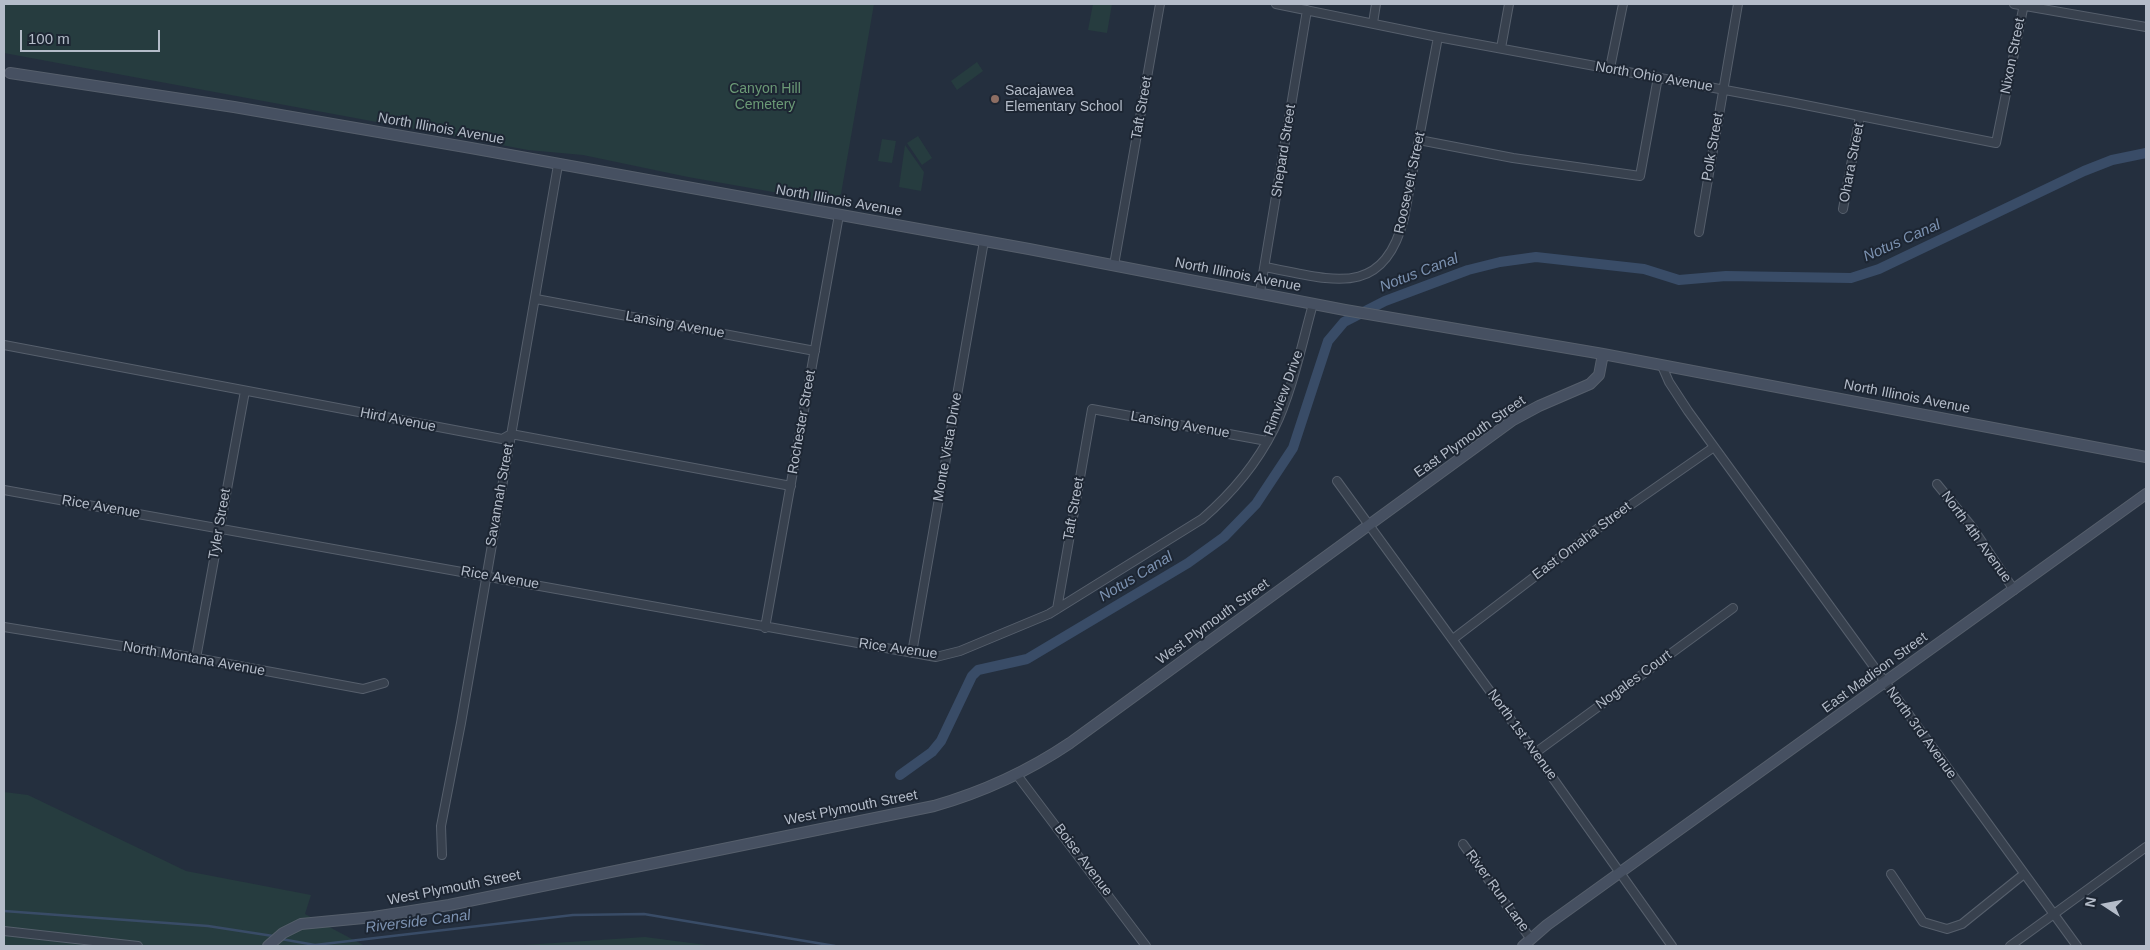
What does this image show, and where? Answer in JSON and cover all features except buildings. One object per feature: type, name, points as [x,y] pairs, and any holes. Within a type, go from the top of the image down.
[{"type":"street","name":"Taft Street","points":[[1114,265],[1160,4]]},
{"type":"street","name":"North Ohio Avenue","points":[[1276,4],[1438,37],[1723,89],[1996,144],[2003,108]]},
{"type":"street","points":[[1373,23],[1376,4]]},
{"type":"street","points":[[1501,48],[1509,4]]},
{"type":"street","points":[[1610,68],[1623,4]]},
{"type":"street","name":"Polk Street","points":[[1699,232],[1738,4]]},
{"type":"street","points":[[2014,4],[2146,27]]},
{"type":"street","name":"Nixon Street","points":[[2003,108],[2024,5]]},
{"type":"street","name":"Shepard Street","points":[[1260,292],[1307,10]]},
{"type":"street","name":"Roosevelt Street","points":[[1265,267],[1340,280],[1370,274],[1383,263],[1399,238],[1438,37]]},
{"type":"street","name":"North Illinois Avenue","points":[[7,75],[234,107],[984,241],[1260,292],[1345,310],[1603,354],[2146,457]]},
{"type":"street","points":[[1419,140],[1513,158],[1640,176],[1658,77]]},
{"type":"street","name":"Ohara Street","points":[[1843,209],[1860,116]]},
{"type":"street","name":"Savannah Street","points":[[442,855],[441,826],[536,299],[558,165]]},
{"type":"street","name":"Rochester Street","points":[[765,628],[839,216]]},
{"type":"street","name":"Monte Vista Drive","points":[[912,653],[984,241]]},
{"type":"street","name":"Lansing Avenue","points":[[536,299],[815,351]]},
{"type":"street","name":"Rimview Drive","points":[[993,637],[1057,609],[1202,519],[1222,501],[1260,453],[1275,427],[1313,304]]},
{"type":"street","name":"Hird Avenue","points":[[4,345],[502,440],[511,434],[791,486]]},
{"type":"street","name":"East Plymouth Street","points":[[1369,525],[1513,420],[1539,406],[1590,384],[1599,375],[1603,354]]},
{"type":"street","points":[[1662,366],[1669,382],[1714,447]]},
{"type":"street","name":"Tyler Street","points":[[196,658],[245,391]]},
{"type":"street","name":"Taft Street","points":[[1057,609],[1092,409]]},
{"type":"street","name":"Lansing Avenue","points":[[1092,409],[1267,441]]},
{"type":"street","name":"East Omaha Street","points":[[1453,638],[1609,520],[1714,447]]},
{"type":"street","name":"North 3rd Avenue","points":[[1714,447],[2077,946]]},
{"type":"street","name":"North 1st Avenue","points":[[1337,481],[1453,638],[1672,946]]},
{"type":"street","name":"North 4th Avenue","points":[[1937,484],[1972,527],[2014,590]]},
{"type":"street","name":"Rice Avenue","points":[[4,490],[765,628],[936,657],[960,651],[993,637]]},
{"type":"street","name":"East Madison Street","points":[[1523,946],[1530,938],[2146,494]]},
{"type":"street","name":"West Plymouth Street","points":[[270,944],[283,933],[301,924],[374,917],[449,905],[934,806],[989,788],[1047,759],[1369,525]]},
{"type":"street","name":"Nogales Court","points":[[1535,752],[1733,608]]},
{"type":"street","name":"North Montana Avenue","points":[[4,627],[196,658],[363,689],[384,683]]},
{"type":"street","name":"Boise Avenue","points":[[1018,775],[1146,946]]},
{"type":"street","name":"River Run Lane","points":[[1463,844],[1530,938]]},
{"type":"street","points":[[2010,946],[2146,847]]},
{"type":"street","points":[[1890,874],[1923,922],[1947,929],[1962,924],[2024,874]]},
{"type":"street","points":[[4,932],[138,946]]},
{"type":"green space","name":"Canyon Hill Cemetery","points":[[4,4],[874,4],[841,194],[830,202],[688,177],[583,155],[528,150],[4,53]]},
{"type":"green space","points":[[1093,4],[1112,4],[1107,33],[1088,30]]},
{"type":"green space","points":[[977,62],[983,71],[957,90],[951,81]]},
{"type":"green space","points":[[918,136],[932,158],[922,165],[907,143]]},
{"type":"green space","points":[[882,139],[896,141],[892,163],[878,161]]},
{"type":"green space","points":[[905,145],[924,172],[921,191],[899,187]]},
{"type":"green space","points":[[4,792],[28,795],[186,871],[311,895],[305,914],[365,946],[4,946]]},
{"type":"green space","points":[[645,937],[714,946],[509,946]]},
{"type":"waterway","name":"Notus Canal","points":[[900,775],[932,752],[941,741],[972,676],[978,670],[1027,659],[1188,563],[1224,537],[1256,504],[1293,448],[1328,341],[1344,322],[1385,301],[1468,270],[1500,262],[1536,257],[1644,269],[1679,280],[1726,276],[1851,278],[1879,269],[2084,171],[2112,160],[2146,153]]},
{"type":"waterway","name":"Riverside Canal","points":[[4,911],[208,926],[273,936]]},
{"type":"waterway","name":"Riverside Canal","points":[[281,939],[315,945],[573,915],[644,914],[835,946]]},
{"type":"place","name":"Sacajawea Elementary School","points":[[995,99]]}]
